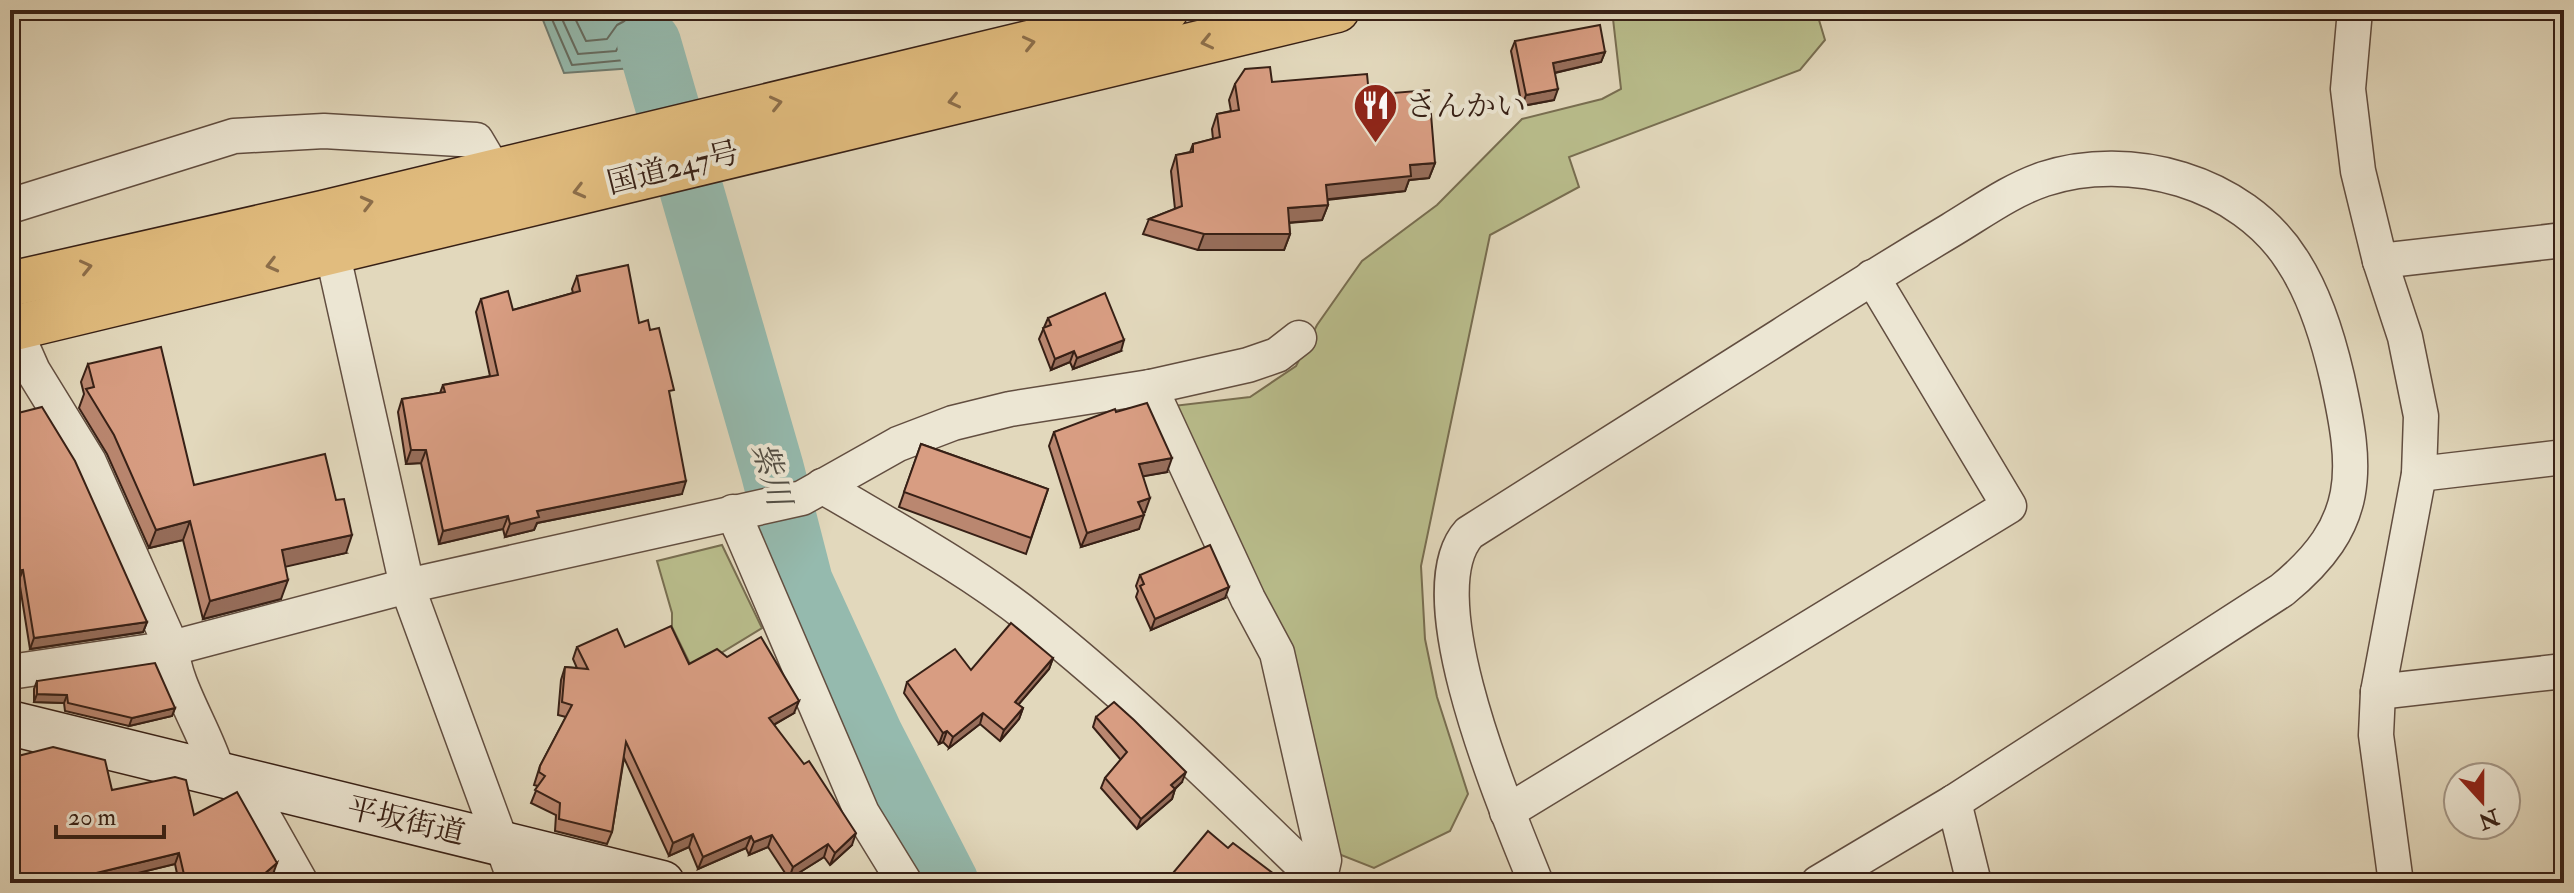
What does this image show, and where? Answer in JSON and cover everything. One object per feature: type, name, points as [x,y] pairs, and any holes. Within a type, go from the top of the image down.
[{"type":"highway","name":"国道247号","points":[[12,328],[332,251],[650,154],[1166,10]]},
{"type":"highway","name":"国道247号","points":[[705,140],[1337,10]]},
{"type":"highway","name":"国道247号","points":[[10,284],[495,172],[650,154]]},
{"type":"street","points":[[2355,10],[2348,89],[2358,171],[2380,261],[2405,337],[2421,416],[2419,474],[2378,692],[2376,735],[2396,883]]},
{"type":"street","points":[[10,206],[234,136],[324,131],[476,140],[495,172]]},
{"type":"street","points":[[1536,883],[1507,812],[1468,698],[1459,662],[1450,578],[1457,546],[1469,533],[1872,277],[2017,190],[2045,179],[2075,173],[2128,170],[2180,178],[2204,187],[2249,215],[2292,259],[2331,352],[2351,442],[2347,504],[2336,528],[2304,572],[2282,590],[1954,802],[1818,883]]},
{"type":"street","points":[[2380,261],[2564,240]]},
{"type":"street","points":[[332,251],[407,586],[509,863]]},
{"type":"street","points":[[1507,812],[2009,506],[1872,277]]},
{"type":"street","points":[[12,328],[33,371],[89,462],[172,648],[172,663],[211,746],[301,883]]},
{"type":"street","points":[[10,672],[172,648],[407,586],[746,510],[812,492],[898,444],[953,423],[1010,409],[1150,387],[1248,365],[1277,355],[1299,338]]},
{"type":"street","points":[[1150,387],[1248,599],[1277,653],[1324,860],[1320,882]]},
{"type":"street","points":[[2419,474],[2564,457]]},
{"type":"street","points":[[812,492],[936,553],[1032,619],[1208,773],[1320,882]]},
{"type":"street","points":[[746,510],[862,813],[905,883]]},
{"type":"street","points":[[2378,692],[2564,671]]},
{"type":"street","name":"平坂街道","points":[[10,723],[231,778],[509,863],[662,883]]},
{"type":"street","points":[[1954,802],[1974,883]]},
{"type":"green space","points":[[1612,10],[1816,10],[1825,40],[1800,70],[1569,157],[1579,187],[1490,235],[1421,566],[1425,639],[1437,697],[1468,794],[1450,831],[1374,868],[1336,853],[1245,562],[1173,406],[1250,397],[1296,366],[1317,325],[1362,261],[1437,205],[1522,119],[1602,99],[1621,89]]},
{"type":"green space","points":[[722,545],[762,628],[693,670],[672,627],[672,613],[657,561]]},
{"type":"water","points":[[539,10],[662,10],[671,38],[636,47],[634,68],[564,73]]},
{"type":"building","points":[[1600,25],[1605,52],[1553,63],[1558,89],[1526,95],[1515,41]]},
{"type":"building","points":[[1270,67],[1272,82],[1367,74],[1369,95],[1429,90],[1435,163],[1410,165],[1411,176],[1326,185],[1328,205],[1288,208],[1290,234],[1204,234],[1149,219],[1182,206],[1176,155],[1193,152],[1193,144],[1220,137],[1217,114],[1239,110],[1235,84],[1245,69]]},
{"type":"building","points":[[628,265],[639,323],[648,320],[650,330],[659,328],[674,390],[669,391],[686,481],[537,511],[539,517],[510,524],[508,516],[443,531],[426,450],[411,450],[402,399],[445,392],[443,385],[498,375],[481,299],[508,291],[513,310],[580,291],[577,276]]},
{"type":"building","points":[[1105,293],[1124,340],[1077,358],[1074,351],[1055,359],[1043,328],[1051,325],[1048,318]]},
{"type":"building","points":[[161,347],[194,485],[325,454],[336,500],[344,499],[352,535],[282,550],[288,580],[210,601],[190,521],[156,530],[114,435],[86,389],[94,387],[88,364]]},
{"type":"building","points":[[1147,403],[1172,458],[1139,464],[1150,498],[1138,502],[1144,515],[1087,533],[1054,432],[1115,409],[1116,412]]},
{"type":"building","points":[[42,407],[75,461],[147,622],[34,638],[23,570],[11,572],[10,569],[10,415]]},
{"type":"building","points":[[921,444],[1048,489],[1031,538],[904,492]]},
{"type":"building","points":[[1210,545],[1229,587],[1155,619],[1140,586],[1144,584],[1140,575]]},
{"type":"building","points":[[1011,623],[1053,658],[1015,702],[1023,708],[1004,730],[983,713],[953,737],[947,731],[943,733],[907,682],[955,649],[971,670]]},
{"type":"building","points":[[671,626],[689,664],[717,649],[727,657],[761,637],[799,701],[769,718],[804,764],[809,761],[856,833],[835,853],[828,844],[793,867],[772,835],[754,842],[751,836],[703,857],[693,834],[673,843],[626,742],[612,832],[559,819],[560,803],[535,790],[545,776],[539,772],[540,766],[572,705],[562,702],[565,667],[588,669],[577,647],[617,629],[625,647]]},
{"type":"building","points":[[155,663],[175,708],[132,718],[68,703],[67,695],[37,694],[37,681]]},
{"type":"building","points":[[1114,702],[1186,772],[1171,785],[1175,789],[1141,819],[1105,778],[1127,752],[1096,717]]},
{"type":"building","points":[[53,747],[105,760],[112,790],[175,777],[186,780],[194,815],[237,792],[277,863],[264,874],[272,883],[186,883],[179,853],[55,883],[10,883],[10,751],[14,757]]},
{"type":"building","points":[[1208,831],[1228,848],[1233,843],[1286,883],[1174,883],[1168,879]]},
{"type":"waterway","name":"紫川","points":[[649,43],[772,469],[801,582],[871,735],[947,883]]},
{"type":"place","name":"さんかい","points":[[1375,145]]}]
